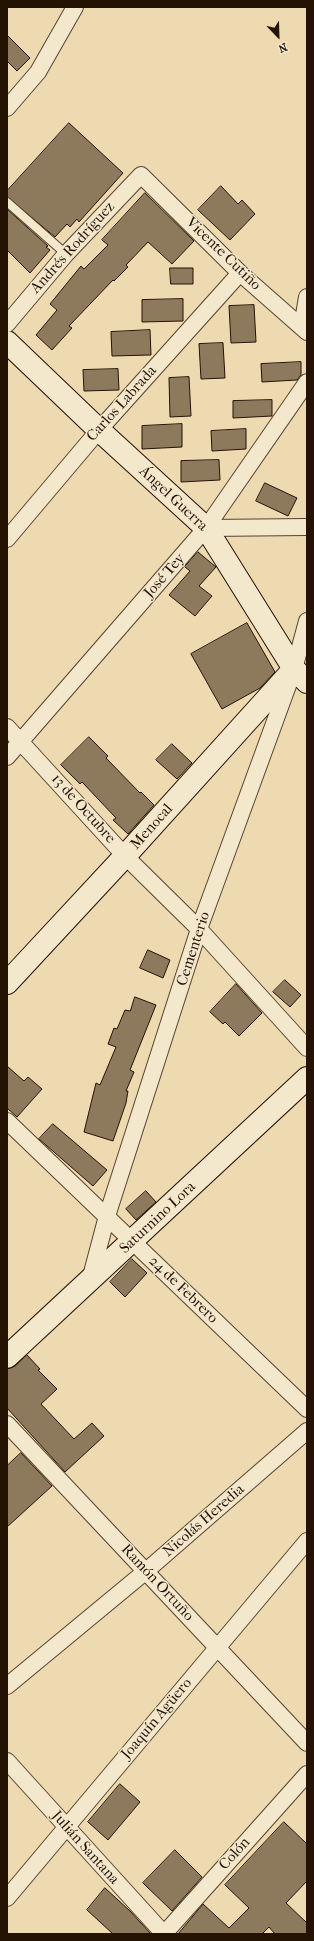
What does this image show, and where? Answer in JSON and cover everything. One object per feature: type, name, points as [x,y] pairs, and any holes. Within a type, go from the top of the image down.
[{"type":"street","points":[[7,108],[38,72],[75,7]]},
{"type":"street","name":"Andrés Rodríguez","points":[[7,324],[66,254],[141,174]]},
{"type":"street","name":"Vicente Cutiño","points":[[141,174],[240,272],[304,329]]},
{"type":"street","name":"Carlos Labrada","points":[[7,539],[99,430],[240,272]]},
{"type":"street","points":[[304,329],[307,297]]},
{"type":"street","name":"Ángel Guerra","points":[[7,342],[99,430],[206,528],[301,675]]},
{"type":"street","name":"José Tey","points":[[7,757],[206,528],[307,382]]},
{"type":"street","points":[[206,528],[307,527]]},
{"type":"street","name":"Cementerio","points":[[90,1280],[107,1216],[199,929],[301,675],[307,621]]},
{"type":"street","name":"Menocal","points":[[7,983],[125,856],[301,675]]},
{"type":"street","name":"13 de Octubre","points":[[7,727],[125,856],[199,929],[307,1048]]},
{"type":"street","name":"Saturnino Lora","points":[[7,1357],[307,1078]]},
{"type":"street","name":"24 de Febrero","points":[[7,1121],[307,1409]]},
{"type":"street","name":"Ramón Ortuño","points":[[7,1424],[307,1742]]},
{"type":"street","name":"Nicolás Heredia","points":[[7,1686],[146,1571],[307,1431]]},
{"type":"street","name":"Joaquín Agüero","points":[[7,1898],[307,1540]]},
{"type":"street","name":"Julián Santana","points":[[7,1761],[164,1934]]},
{"type":"street","name":"Colón","points":[[164,1934],[307,1774]]},
{"type":"lane","points":[[7,202],[66,254]]},
{"type":"building","points":[[7,35],[30,58],[17,71],[7,61]]},
{"type":"building","points":[[69,123],[123,173],[79,222],[77,219],[70,227],[67,224],[55,237],[7,197],[7,191]]},
{"type":"building","points":[[221,186],[238,204],[242,200],[255,214],[230,240],[198,210]]},
{"type":"building","points":[[145,193],[194,241],[172,264],[148,242],[126,265],[128,267],[114,281],[113,280],[69,326],[72,328],[52,350],[36,335],[57,310],[50,304],[81,266],[84,269],[108,245],[102,240]]},
{"type":"building","points":[[7,209],[48,246],[46,247],[50,250],[30,273],[7,250]]},
{"type":"building","points":[[170,268],[193,268],[193,284],[171,284]]},
{"type":"building","points":[[183,299],[183,321],[142,322],[142,300]]},
{"type":"building","points":[[254,305],[256,342],[231,343],[229,306]]},
{"type":"building","points":[[150,330],[151,355],[112,356],[111,332]]},
{"type":"building","points":[[223,343],[225,378],[201,379],[199,344]]},
{"type":"building","points":[[301,362],[301,375],[297,380],[262,382],[261,364]]},
{"type":"building","points":[[118,369],[119,390],[84,391],[83,370]]},
{"type":"building","points":[[189,377],[191,416],[170,417],[169,378]]},
{"type":"building","points":[[272,400],[272,416],[233,418],[233,401]]},
{"type":"building","points":[[182,424],[182,447],[142,449],[142,426]]},
{"type":"building","points":[[246,429],[246,449],[212,451],[211,431]]},
{"type":"building","points":[[219,460],[220,480],[181,482],[181,461]]},
{"type":"building","points":[[265,483],[297,498],[288,516],[256,501]]},
{"type":"building","points":[[198,552],[216,567],[199,586],[212,596],[195,616],[169,595],[190,571],[185,567]]},
{"type":"building","points":[[247,623],[275,672],[260,688],[222,709],[191,654]]},
{"type":"building","points":[[89,737],[108,756],[106,758],[140,793],[141,792],[154,805],[128,834],[113,820],[116,818],[82,782],[80,784],[61,765]]},
{"type":"building","points":[[172,744],[192,763],[177,779],[156,760]]},
{"type":"building","points":[[148,950],[170,960],[163,978],[140,968]]},
{"type":"building","points":[[285,980],[301,995],[290,1007],[273,992]]},
{"type":"building","points":[[236,984],[262,1013],[239,1036],[225,1022],[223,1024],[210,1012]]},
{"type":"building","points":[[135,997],[156,1005],[130,1070],[134,1072],[126,1091],[128,1091],[126,1103],[113,1141],[84,1132],[96,1083],[100,1085],[116,1047],[108,1044],[114,1028],[117,1029],[125,1010],[130,1011]]},
{"type":"building","points":[[7,1066],[24,1081],[28,1077],[42,1089],[17,1117],[7,1108]]},
{"type":"building","points":[[53,1124],[107,1170],[93,1186],[39,1139]]},
{"type":"building","points":[[146,1191],[156,1202],[136,1220],[126,1209]]},
{"type":"building","points":[[132,1259],[147,1273],[125,1297],[110,1282]]},
{"type":"building","points":[[27,1355],[40,1369],[38,1370],[57,1389],[41,1404],[74,1439],[92,1423],[104,1436],[65,1472],[7,1408],[7,1369],[15,1366]]},
{"type":"building","points":[[21,1453],[52,1486],[7,1527],[7,1466]]},
{"type":"building","points":[[120,1784],[140,1802],[108,1840],[88,1822]]},
{"type":"building","points":[[284,1822],[307,1844],[307,1881],[286,1903],[307,1923],[307,1934],[275,1934],[269,1927],[262,1934],[178,1934],[203,1904],[229,1928],[249,1908],[225,1885]]},
{"type":"building","points":[[175,1850],[202,1877],[172,1911],[143,1883]]},
{"type":"building","points":[[105,1888],[130,1911],[151,1934],[113,1934],[87,1910]]}]
